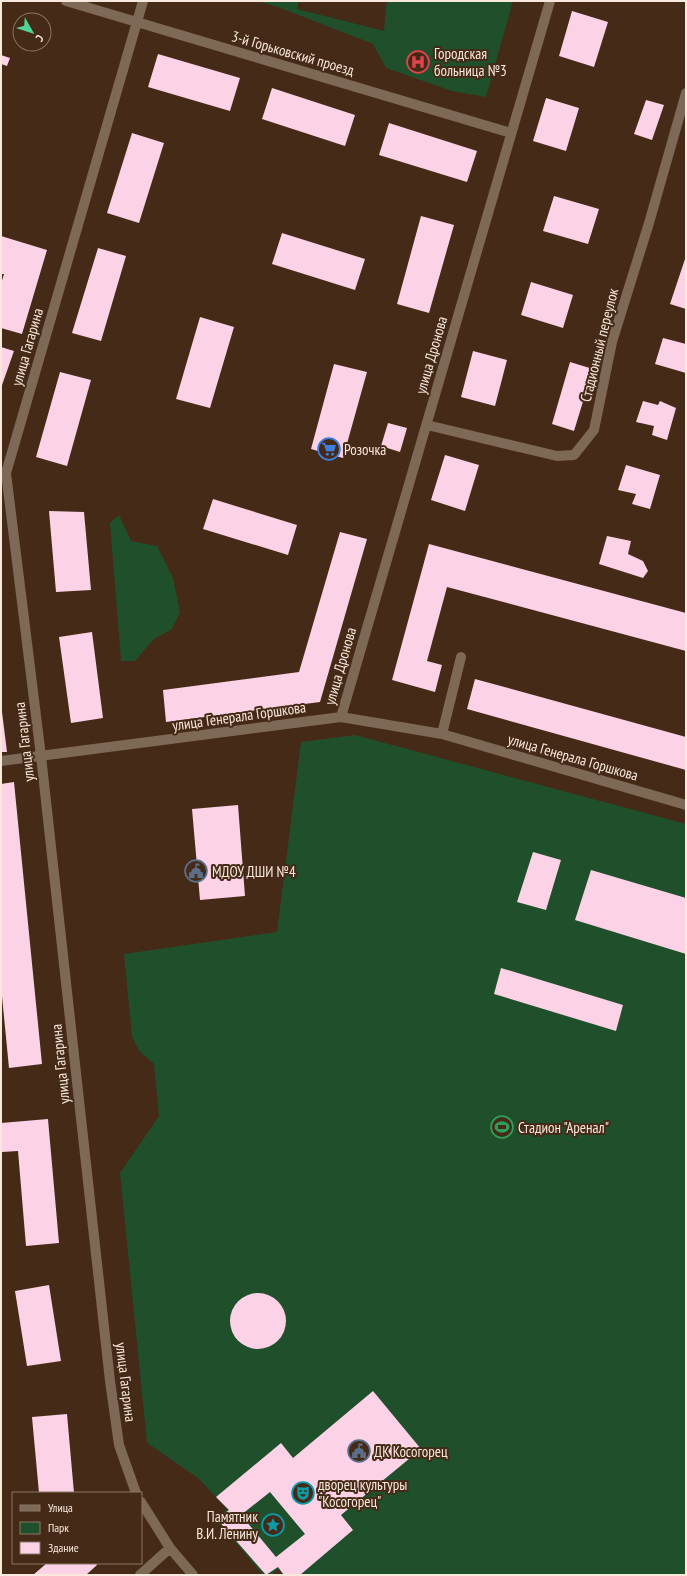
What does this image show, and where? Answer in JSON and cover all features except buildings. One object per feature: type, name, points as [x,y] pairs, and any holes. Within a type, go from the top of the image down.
[{"type":"street","name":"3-й Горьковский проезд","points":[[66,1],[512,133]]},
{"type":"street","name":"улица Гагарина","points":[[136,1492],[119,1445],[110,1381],[41,756],[6,473],[143,1]]},
{"type":"street","name":"улица Дронова","points":[[341,717],[550,1]]},
{"type":"street","name":"Стадионный переулок","points":[[427,425],[557,456],[574,455],[594,430],[612,342],[649,223],[686,92]]},
{"type":"street","points":[[442,734],[461,657]]},
{"type":"street","name":"улица Генерала Горшкова","points":[[1,761],[341,717],[442,734],[686,805]]},
{"type":"street","points":[[142,1504],[170,1548],[194,1575]]},
{"type":"street","points":[[140,1575],[170,1548]]},
{"type":"green space","points":[[257,1],[299,1],[297,9],[384,31],[386,6],[388,1],[513,1],[486,97],[452,91],[386,68],[373,44],[278,7]]},
{"type":"green space","points":[[119,515],[131,541],[157,546],[173,578],[180,612],[172,629],[154,639],[135,661],[121,661],[110,523]]},
{"type":"green space","points":[[355,735],[686,824],[686,1575],[283,1575],[278,1569],[271,1575],[263,1575],[216,1519],[227,1509],[198,1478],[147,1443],[120,1173],[159,1116],[154,1064],[139,1051],[132,1036],[124,954],[277,932],[301,742]]},
{"type":"place","name":"Городская больница №3","points":[[418,62]]},
{"type":"place","name":"Розочка","points":[[329,449]]},
{"type":"place","name":"МДОУ ДШИ №4","points":[[196,871]]},
{"type":"place","name":"Стадион \"Аренал\"","points":[[502,1127]]},
{"type":"place","name":"ДК Косогорец","points":[[359,1451]]},
{"type":"place","name":"дворец культуры \"Косогорец\"","points":[[303,1493]]},
{"type":"place","name":"Памятник В.И. Ленину","points":[[273,1525]]}]
